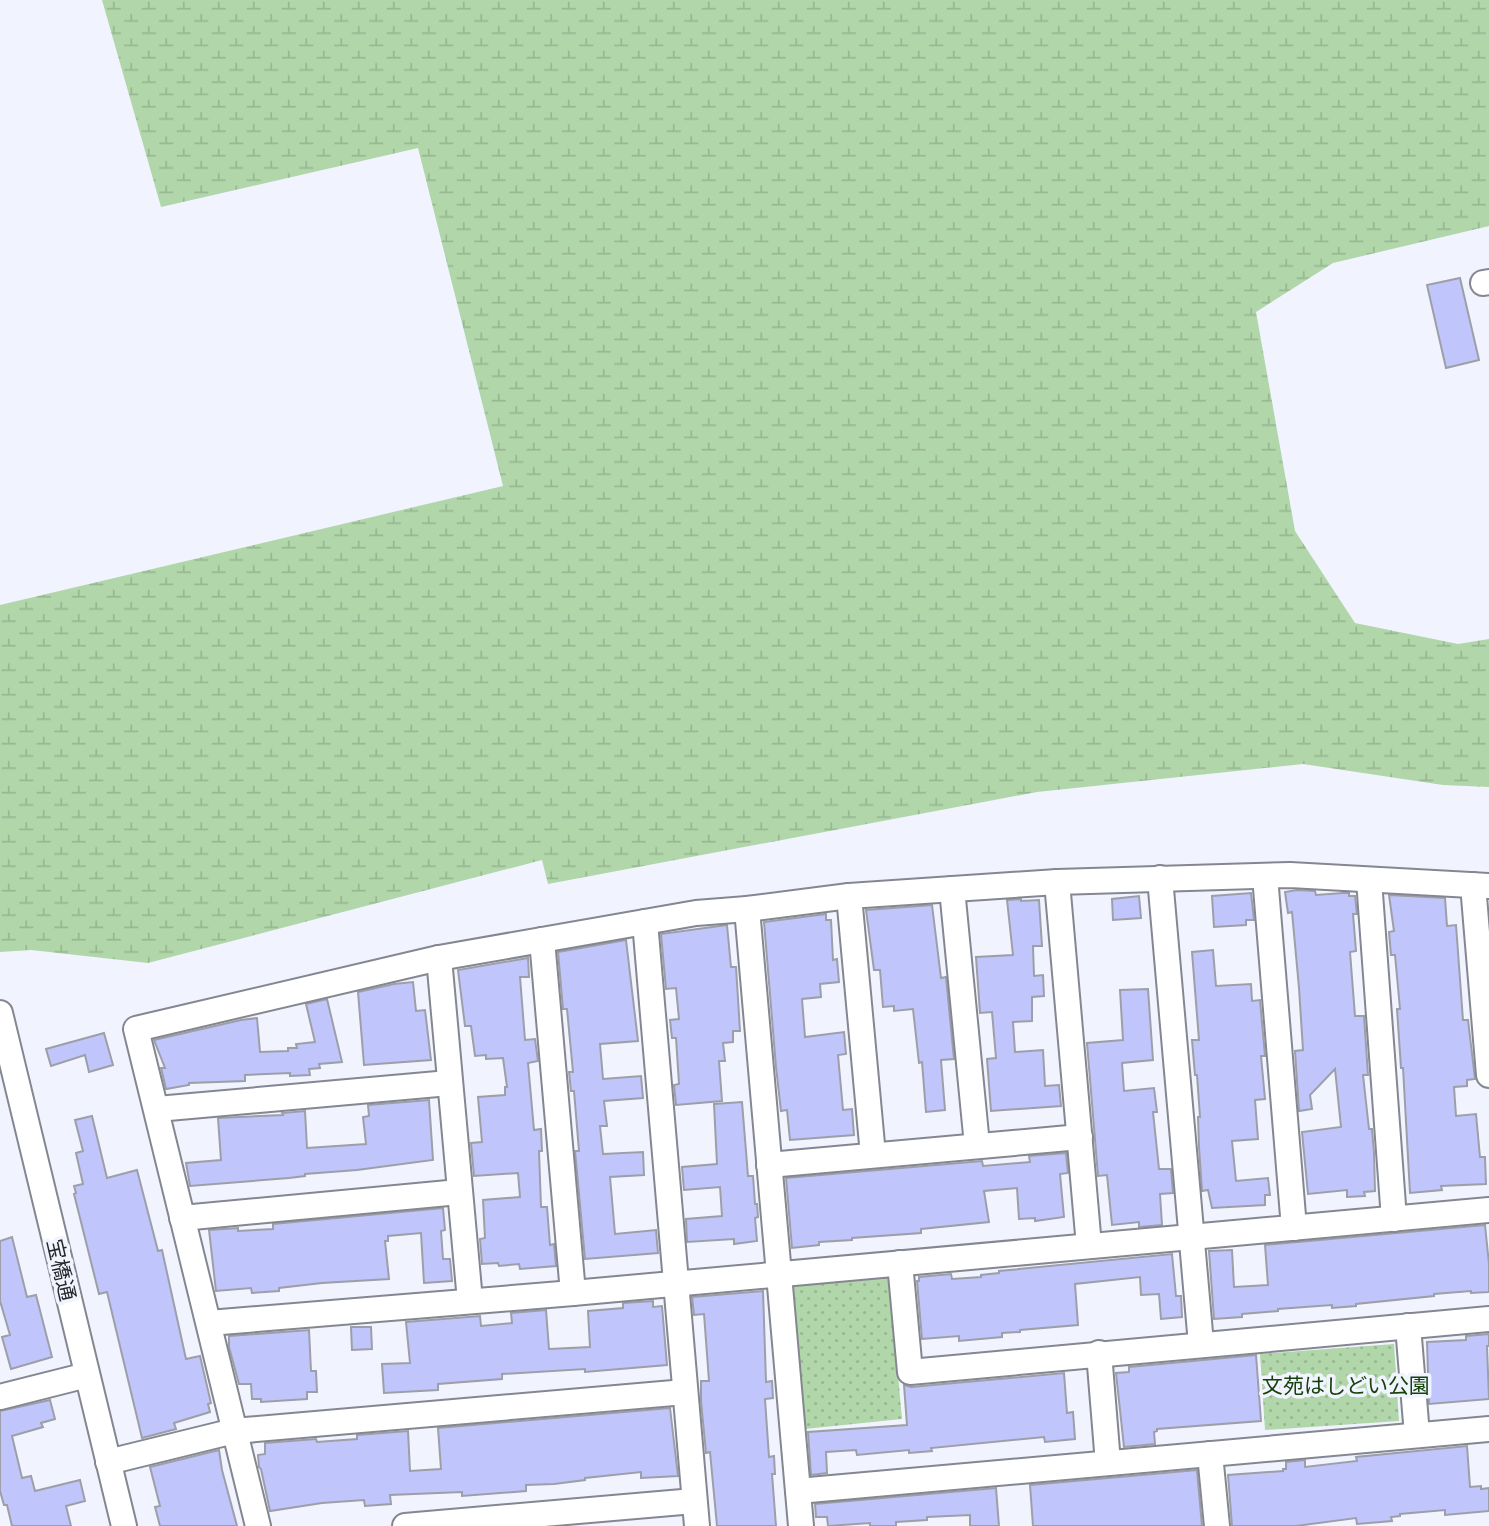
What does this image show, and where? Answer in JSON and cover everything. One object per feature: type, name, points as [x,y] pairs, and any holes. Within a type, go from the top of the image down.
[{"type":"street","points":[[258,1526],[136,1029],[439,958],[696,913],[952,889],[1160,878],[1290,875],[1481,885],[1489,1075]]},
{"type":"street","points":[[1265,876],[1294,1228]]},
{"type":"street","points":[[1160,878],[1201,1344]]},
{"type":"street","points":[[1369,880],[1394,1219]]},
{"type":"street","points":[[1057,883],[1089,1246]]},
{"type":"street","points":[[952,889],[977,1145]]},
{"type":"street","points":[[849,897],[873,1155]]},
{"type":"street","points":[[747,909],[801,1526]]},
{"type":"street","points":[[645,922],[697,1526]]},
{"type":"street","points":[[542,940],[573,1293]]},
{"type":"street","points":[[439,958],[470,1301]]},
{"type":"street","name":"宝橋通","points":[[0,1013],[124,1526]]},
{"type":"street","points":[[157,1109],[449,1083]]},
{"type":"street","points":[[769,1165],[1080,1137]]},
{"type":"street","points":[[182,1218],[459,1192]]},
{"type":"street","points":[[209,1323],[573,1293],[1489,1210]]},
{"type":"street","points":[[900,1264],[910,1372],[1489,1319]]},
{"type":"street","points":[[1408,1326],[1417,1435]]},
{"type":"street","points":[[1099,1353],[1108,1464]]},
{"type":"street","points":[[0,1397],[87,1375]]},
{"type":"street","points":[[108,1462],[234,1431],[685,1392]]},
{"type":"street","points":[[798,1491],[1489,1429]]},
{"type":"street","points":[[1210,1454],[1217,1526]]},
{"type":"street","points":[[405,1526],[694,1501]]},
{"type":"green space","points":[[102,0],[1489,0],[1489,226],[1333,263],[1256,312],[1295,531],[1355,623],[1458,644],[1489,639],[1489,787],[1443,785],[1303,764],[1037,792],[548,884],[542,860],[148,963],[31,950],[0,952],[0,605],[503,486],[418,148],[161,207]]},
{"type":"green space","points":[[889,1275],[902,1419],[805,1429],[792,1284]]},
{"type":"green space","name":"文苑はしどい公園","points":[[1394,1344],[1399,1421],[1265,1430],[1260,1354]]},
{"type":"building","points":[[1460,278],[1479,360],[1446,368],[1427,285]]},
{"type":"building","points":[[1315,891],[1316,895],[1349,893],[1349,896],[1355,896],[1357,914],[1353,914],[1356,951],[1350,952],[1355,1016],[1364,1016],[1368,1075],[1363,1075],[1374,1153],[1375,1191],[1364,1192],[1365,1196],[1347,1197],[1347,1190],[1308,1194],[1302,1132],[1341,1127],[1335,1069],[1310,1095],[1312,1109],[1299,1111],[1295,1051],[1303,1050],[1292,912],[1288,913],[1285,892]]},
{"type":"building","points":[[1251,893],[1254,920],[1246,920],[1246,925],[1214,927],[1212,896]]},
{"type":"building","points":[[1389,895],[1445,898],[1447,926],[1456,925],[1463,1020],[1468,1020],[1475,1079],[1467,1080],[1467,1086],[1454,1087],[1456,1116],[1476,1114],[1480,1157],[1485,1157],[1486,1184],[1441,1186],[1442,1190],[1410,1193],[1397,1009],[1400,1009],[1395,955],[1391,955],[1389,932],[1394,931]]},
{"type":"building","points":[[1139,896],[1141,918],[1113,920],[1112,899]]},
{"type":"building","points":[[1007,900],[1039,900],[1042,946],[1033,946],[1034,976],[1043,975],[1044,996],[1032,997],[1032,1021],[1013,1022],[1015,1052],[1043,1050],[1045,1086],[1059,1085],[1061,1106],[991,1111],[987,1059],[996,1058],[992,1012],[980,1013],[976,957],[1013,955]]},
{"type":"building","points":[[932,905],[941,978],[946,977],[954,1059],[941,1060],[945,1110],[926,1112],[922,1062],[919,1063],[913,1009],[894,1011],[894,1006],[883,1007],[880,970],[874,970],[866,910]]},
{"type":"building","points":[[826,914],[826,920],[831,920],[833,960],[837,959],[839,982],[820,984],[821,997],[802,999],[805,1037],[844,1032],[846,1054],[838,1055],[843,1110],[852,1109],[854,1135],[790,1140],[787,1110],[781,1111],[764,922]]},
{"type":"building","points":[[727,925],[731,967],[736,967],[740,1031],[733,1031],[733,1042],[723,1043],[725,1061],[719,1061],[722,1101],[676,1105],[674,1085],[679,1084],[676,1038],[672,1038],[670,1020],[679,1019],[676,988],[666,989],[661,934]]},
{"type":"building","points":[[626,940],[638,1041],[600,1044],[603,1079],[641,1076],[643,1098],[604,1101],[607,1126],[600,1126],[603,1154],[643,1152],[644,1175],[610,1177],[615,1234],[656,1230],[658,1253],[585,1259],[575,1151],[579,1151],[574,1091],[571,1091],[569,1072],[573,1072],[567,1009],[563,1009],[558,952]]},
{"type":"building","points":[[1213,950],[1216,986],[1251,984],[1252,1001],[1260,1000],[1265,1056],[1261,1056],[1265,1099],[1255,1100],[1258,1139],[1232,1141],[1236,1181],[1268,1178],[1270,1195],[1265,1195],[1265,1205],[1212,1208],[1208,1190],[1202,1191],[1200,1117],[1192,1040],[1199,1040],[1192,952]]},
{"type":"building","points":[[528,958],[529,977],[520,977],[525,1040],[535,1039],[538,1061],[528,1063],[534,1130],[541,1129],[541,1207],[547,1207],[550,1245],[554,1244],[556,1266],[520,1269],[519,1264],[482,1264],[480,1239],[485,1238],[483,1200],[520,1197],[518,1173],[474,1176],[471,1143],[482,1142],[478,1097],[505,1095],[507,1087],[503,1058],[486,1059],[486,1055],[475,1056],[471,1026],[465,1026],[458,970]]},
{"type":"building","points":[[413,982],[416,1011],[425,1010],[431,1060],[364,1065],[358,992]]},
{"type":"building","points":[[1148,989],[1153,1060],[1122,1063],[1124,1091],[1154,1088],[1157,1112],[1153,1112],[1159,1169],[1171,1169],[1173,1193],[1160,1194],[1162,1225],[1139,1227],[1139,1222],[1112,1225],[1107,1175],[1098,1176],[1087,1043],[1123,1040],[1120,990]]},
{"type":"building","points":[[327,999],[342,1062],[319,1064],[320,1068],[309,1069],[310,1075],[245,1075],[245,1081],[189,1083],[166,1089],[161,1068],[165,1068],[154,1040],[257,1018],[260,1052],[288,1051],[288,1048],[297,1048],[296,1044],[315,1042],[306,1004]]},
{"type":"building","points":[[104,1033],[113,1065],[89,1072],[85,1055],[51,1066],[46,1049]]},
{"type":"building","points":[[429,1100],[433,1160],[289,1178],[190,1186],[186,1163],[221,1160],[218,1118],[283,1115],[282,1113],[305,1111],[307,1148],[366,1144],[363,1117],[369,1116],[368,1105]]},
{"type":"building","points":[[742,1102],[748,1176],[753,1176],[757,1204],[757,1241],[734,1244],[734,1239],[687,1242],[686,1219],[722,1216],[720,1187],[684,1190],[682,1167],[717,1164],[714,1104]]},
{"type":"building","points":[[92,1116],[107,1178],[137,1170],[158,1251],[162,1250],[186,1359],[200,1356],[211,1403],[208,1404],[210,1412],[174,1423],[176,1429],[142,1438],[107,1292],[99,1294],[74,1194],[74,1186],[83,1184],[76,1153],[83,1151],[75,1120]]},
{"type":"building","points":[[1066,1153],[1068,1173],[1060,1174],[1064,1217],[1035,1221],[1035,1218],[1019,1219],[1017,1188],[984,1191],[989,1222],[921,1229],[921,1233],[819,1242],[819,1245],[792,1248],[786,1178],[982,1161],[983,1166],[1030,1162],[1029,1156]]},
{"type":"building","points":[[443,1208],[443,1259],[450,1259],[452,1281],[424,1283],[421,1233],[388,1236],[388,1241],[385,1241],[389,1279],[322,1283],[252,1293],[251,1288],[216,1291],[209,1230],[273,1229],[273,1224]]},
{"type":"building","points":[[1485,1225],[1489,1292],[1434,1294],[1332,1308],[1332,1305],[1278,1309],[1242,1314],[1242,1317],[1214,1319],[1209,1251],[1232,1250],[1234,1287],[1268,1285],[1265,1245]]},
{"type":"building","points":[[12,1237],[27,1297],[36,1295],[52,1357],[11,1369],[2,1337],[10,1335],[0,1301],[0,1241]]},
{"type":"building","points":[[1172,1254],[1176,1296],[1181,1296],[1182,1317],[1161,1319],[1159,1294],[1141,1295],[1140,1277],[1075,1284],[1078,1325],[1020,1330],[1002,1333],[1002,1337],[959,1341],[959,1336],[922,1339],[917,1281],[919,1277],[951,1274],[952,1279],[981,1277],[999,1271]]},
{"type":"building","points":[[763,1291],[766,1382],[772,1381],[773,1398],[765,1399],[769,1457],[774,1456],[775,1474],[772,1474],[776,1526],[717,1526],[710,1452],[706,1453],[701,1401],[701,1381],[709,1381],[704,1314],[694,1315],[692,1297]]},
{"type":"building","points":[[653,1301],[653,1307],[662,1306],[667,1365],[585,1372],[585,1369],[502,1374],[502,1379],[438,1384],[438,1390],[384,1393],[382,1364],[410,1363],[406,1322],[480,1316],[481,1326],[512,1323],[511,1313],[546,1310],[549,1349],[590,1347],[588,1311],[623,1308],[623,1303]]},
{"type":"building","points":[[351,1327],[371,1327],[372,1349],[352,1350]]},
{"type":"building","points":[[309,1330],[311,1371],[316,1371],[317,1392],[307,1392],[307,1399],[261,1402],[261,1399],[252,1399],[251,1384],[239,1384],[229,1347],[229,1336]]},
{"type":"building","points":[[1489,1334],[1489,1399],[1429,1404],[1427,1342],[1466,1340],[1466,1336]]},
{"type":"building","points":[[1256,1355],[1261,1421],[1157,1429],[1154,1432],[1155,1444],[1124,1447],[1116,1373],[1129,1372],[1129,1367]]},
{"type":"building","points":[[1064,1373],[1067,1413],[1073,1412],[1075,1439],[1045,1442],[1044,1437],[931,1448],[932,1451],[909,1453],[909,1450],[857,1455],[856,1450],[826,1452],[827,1473],[811,1475],[808,1432],[907,1425],[904,1385],[911,1387]]},
{"type":"building","points":[[50,1400],[55,1419],[41,1423],[43,1427],[12,1436],[22,1478],[31,1476],[35,1491],[80,1480],[85,1501],[66,1506],[71,1526],[12,1526],[0,1491],[0,1411]]},
{"type":"building","points":[[670,1408],[678,1476],[641,1478],[641,1472],[554,1484],[526,1485],[526,1491],[462,1496],[462,1492],[390,1495],[391,1504],[365,1506],[364,1500],[270,1511],[259,1467],[258,1455],[265,1454],[265,1443],[357,1439],[357,1435],[408,1431],[410,1471],[441,1469],[438,1428]]},
{"type":"building","points":[[1467,1446],[1470,1487],[1489,1488],[1489,1511],[1445,1515],[1445,1510],[1400,1514],[1391,1517],[1392,1521],[1357,1524],[1356,1518],[1296,1526],[1232,1526],[1228,1475],[1283,1471],[1286,1469],[1286,1462],[1305,1460],[1305,1467],[1357,1461],[1356,1457]]},
{"type":"building","points":[[219,1450],[237,1526],[160,1526],[155,1507],[160,1506],[150,1467]]},
{"type":"building","points":[[1197,1470],[1202,1526],[1033,1526],[1030,1485]]},
{"type":"building","points":[[996,1488],[999,1526],[970,1526],[970,1515],[927,1517],[927,1520],[896,1522],[896,1526],[870,1526],[870,1523],[828,1526],[827,1517],[816,1517],[815,1504]]}]
